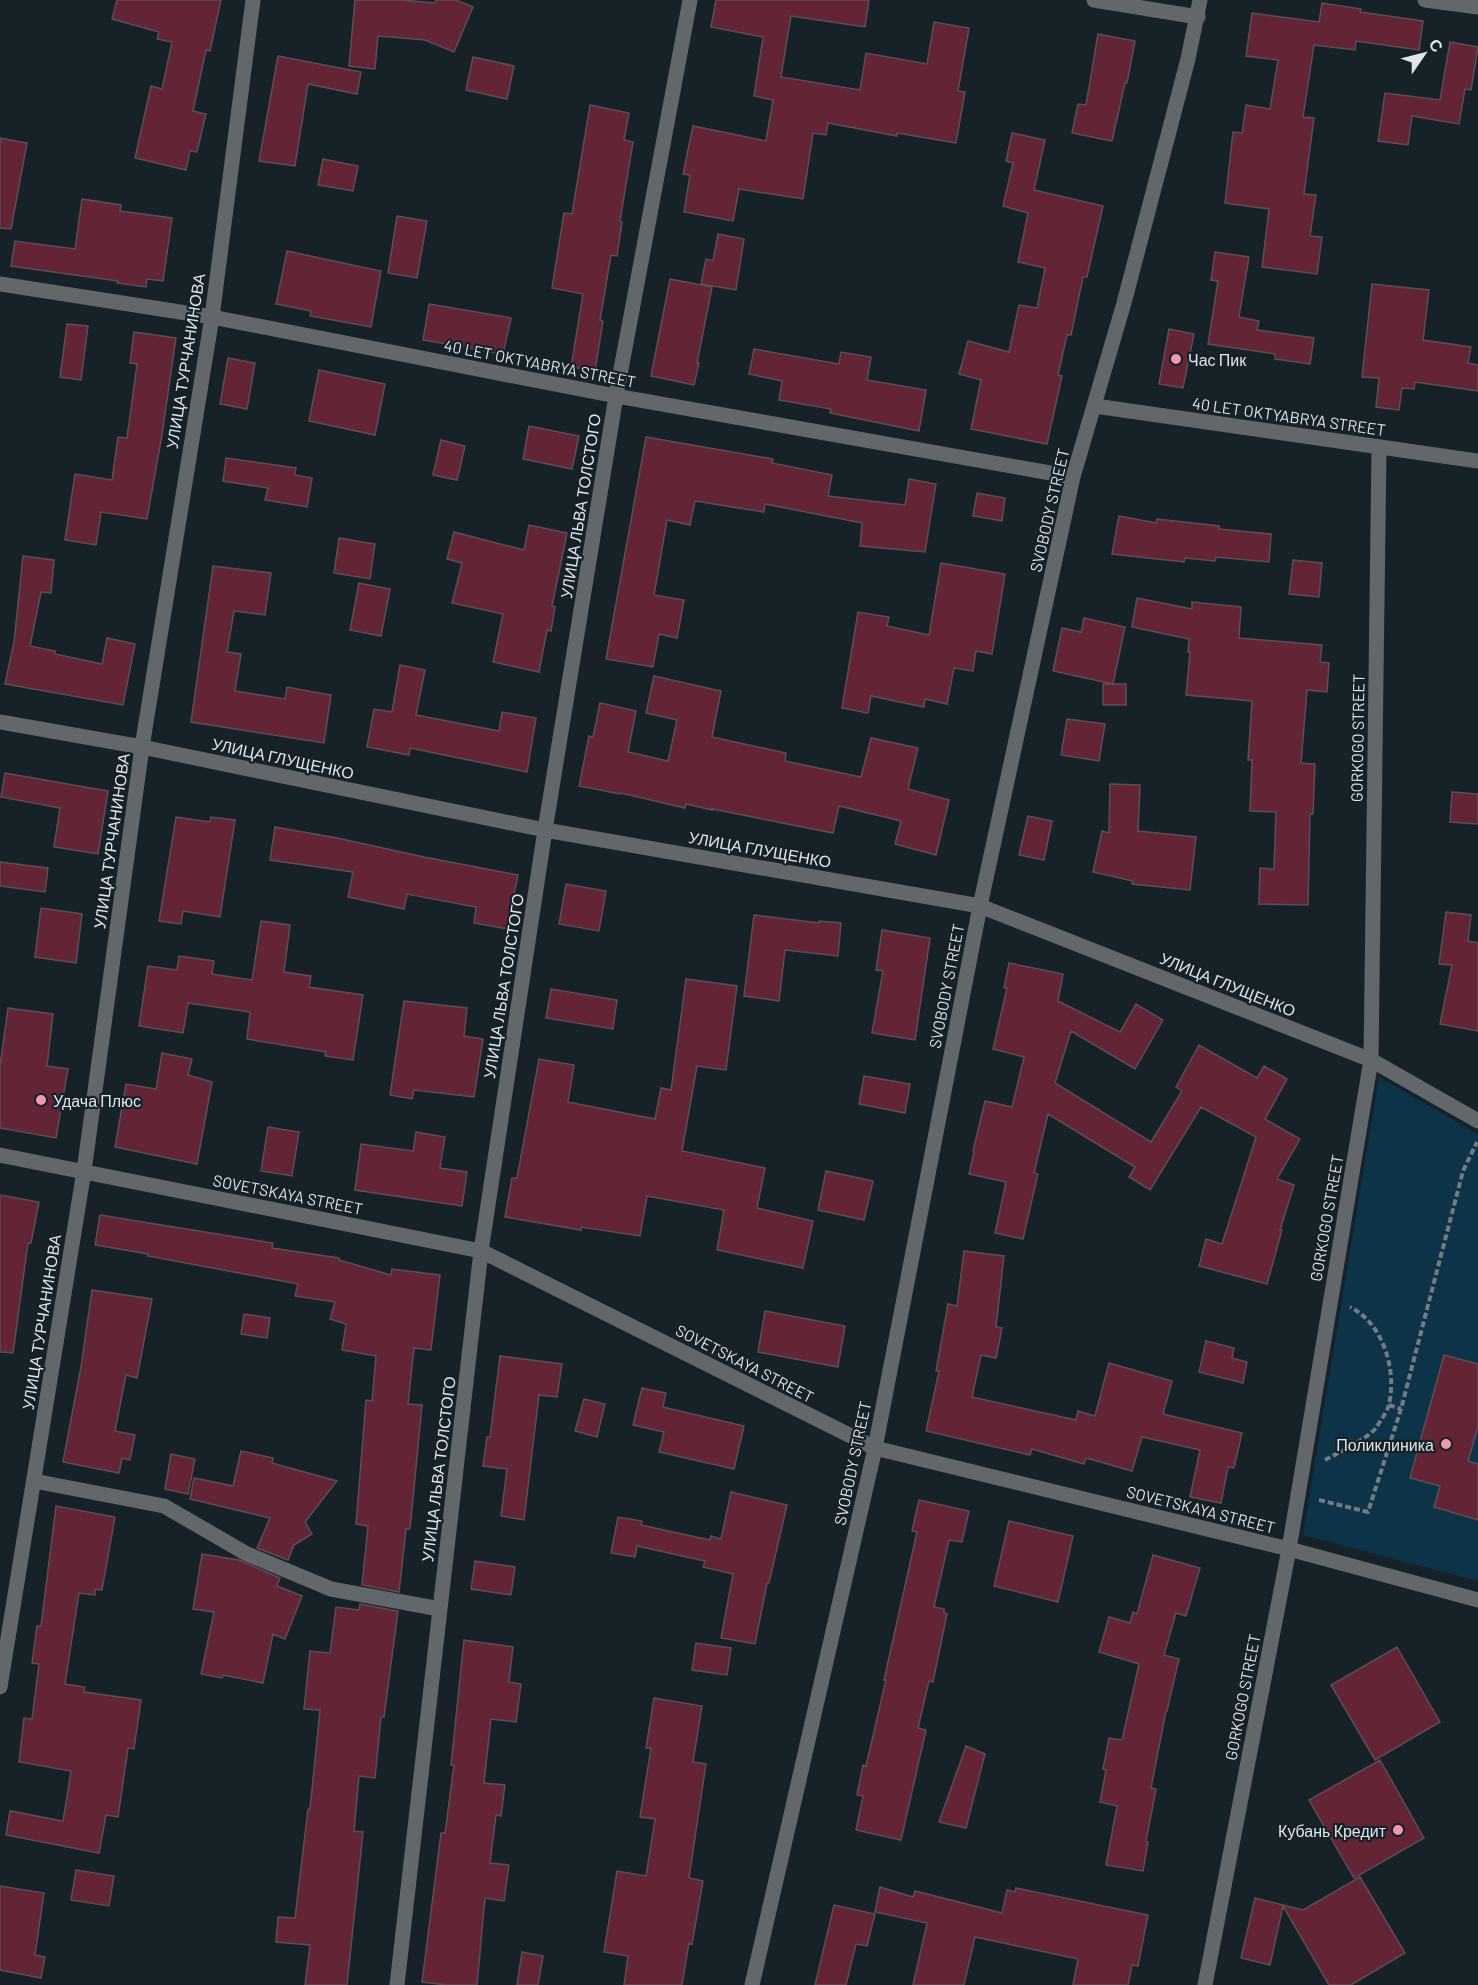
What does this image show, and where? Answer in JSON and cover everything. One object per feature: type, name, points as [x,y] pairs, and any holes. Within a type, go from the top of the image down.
[{"type":"street","name":"УЛИЦА ТУРЧАНИНОВА","points":[[0,1687],[84,1171],[142,747],[212,317],[253,0]]},
{"type":"street","name":"УЛИЦА ЛЬВА ТОЛСТОГО","points":[[397,1985],[481,1251],[545,830],[616,396],[690,0]]},
{"type":"street","points":[[1094,0],[1197,16]]},
{"type":"street","name":"SVOBODY STREET","points":[[752,1985],[875,1448],[980,906],[1073,477],[1095,406],[1188,59],[1200,0]]},
{"type":"street","points":[[1425,0],[1478,7]]},
{"type":"street","name":"40 LET OKTYABRYA STREET","points":[[0,284],[212,317],[616,396],[1073,477]]},
{"type":"street","name":"40 LET OKTYABRYA STREET","points":[[1095,406],[1478,461]]},
{"type":"street","name":"GORKOGO STREET","points":[[1205,1985],[1289,1549],[1371,1060],[1379,448]]},
{"type":"street","name":"УЛИЦА ГЛУЩЕНКО","points":[[0,722],[142,747],[545,830],[980,906],[1371,1060],[1478,1122]]},
{"type":"street","name":"SOVETSKAYA STREET","points":[[0,1155],[481,1251],[875,1448],[1289,1549],[1478,1600]]},
{"type":"street","points":[[33,1481],[164,1506],[247,1554],[331,1589],[440,1609]]},
{"type":"path","points":[[1298,1494],[1368,1512],[1401,1409],[1463,1171],[1478,1140]]},
{"type":"path","points":[[1303,1462],[1326,1460],[1374,1430],[1389,1405],[1391,1371],[1384,1345],[1370,1323],[1356,1310],[1331,1298]]},
{"type":"path","points":[[1389,1405],[1401,1409]]},
{"type":"shaded area","points":[[1379,1077],[1478,1134],[1478,1581],[1303,1535]]},
{"type":"building","points":[[117,0],[221,0],[210,51],[206,50],[193,111],[206,114],[197,152],[190,151],[186,170],[135,158],[151,86],[162,89],[172,42],[157,39],[159,32],[112,19]]},
{"type":"building","points":[[355,0],[435,3],[436,0],[456,0],[473,7],[454,52],[425,40],[378,36],[375,69],[349,66]]},
{"type":"building","points":[[716,0],[869,0],[865,27],[791,16],[781,77],[860,90],[866,53],[927,64],[934,22],[969,28],[958,91],[965,92],[956,143],[897,133],[897,136],[828,123],[826,135],[813,133],[803,199],[739,189],[733,221],[684,212],[690,175],[683,174],[693,126],[766,141],[773,100],[754,96],[763,37],[711,27]]},
{"type":"building","points":[[1322,3],[1361,9],[1360,12],[1423,21],[1419,50],[1356,41],[1355,50],[1314,45],[1303,117],[1314,118],[1304,194],[1316,195],[1310,236],[1322,237],[1317,274],[1262,267],[1269,209],[1225,203],[1233,132],[1242,133],[1246,105],[1270,109],[1278,60],[1246,56],[1252,13],[1319,22]]},
{"type":"building","points":[[1098,34],[1135,41],[1112,141],[1072,133],[1078,104],[1086,105]]},
{"type":"building","points":[[1450,42],[1478,47],[1471,90],[1465,89],[1459,124],[1412,116],[1408,145],[1378,141],[1385,93],[1440,100]]},
{"type":"building","points":[[278,56],[361,72],[357,94],[308,84],[295,166],[259,161]]},
{"type":"building","points":[[473,57],[514,66],[507,99],[466,90]]},
{"type":"building","points":[[590,105],[629,113],[624,140],[633,142],[620,221],[622,222],[617,256],[611,255],[600,320],[603,321],[595,371],[571,367],[583,294],[552,288],[564,213],[572,214]]},
{"type":"building","points":[[1012,133],[1045,140],[1034,190],[1103,206],[1087,277],[1083,277],[1071,335],[1067,335],[1058,375],[1062,376],[1047,444],[971,429],[981,380],[959,374],[968,341],[1009,352],[1019,305],[1037,308],[1045,268],[1018,262],[1028,213],[1003,206],[1013,163],[1006,161]]},
{"type":"building","points":[[0,138],[27,143],[11,229],[0,228]]},
{"type":"building","points":[[323,159],[358,166],[353,191],[318,185]]},
{"type":"building","points":[[82,199],[121,205],[120,211],[172,218],[163,281],[147,279],[146,287],[11,266],[15,241],[75,249]]},
{"type":"building","points":[[397,216],[427,221],[417,278],[388,273]]},
{"type":"building","points":[[718,234],[744,239],[736,290],[701,284],[706,259],[713,261]]},
{"type":"building","points":[[287,251],[381,271],[371,327],[310,316],[311,311],[276,304]]},
{"type":"building","points":[[1215,252],[1249,257],[1239,317],[1259,321],[1257,330],[1314,338],[1310,364],[1275,359],[1275,354],[1208,344],[1218,281],[1211,280]]},
{"type":"building","points":[[670,279],[712,287],[694,385],[651,376]]},
{"type":"building","points":[[1372,284],[1429,290],[1423,340],[1471,347],[1468,363],[1478,365],[1478,391],[1415,382],[1414,389],[1402,388],[1399,410],[1376,407],[1379,378],[1362,377]]},
{"type":"building","points":[[429,304],[511,318],[503,354],[423,340]]},
{"type":"building","points":[[67,324],[88,326],[81,380],[60,377]]},
{"type":"building","name":"Час Пик","points":[[1169,329],[1194,334],[1183,388],[1159,384]]},
{"type":"building","points":[[134,332],[176,338],[147,519],[101,512],[96,545],[65,540],[75,474],[112,480],[118,437],[127,438],[137,364],[130,363]]},
{"type":"building","points":[[754,349],[839,364],[841,352],[871,357],[867,380],[926,390],[919,431],[830,413],[831,409],[779,400],[782,381],[749,374]]},
{"type":"building","points":[[228,358],[255,363],[247,409],[220,404]]},
{"type":"building","points":[[319,370],[385,384],[375,435],[309,421]]},
{"type":"building","points":[[529,426],[579,436],[572,469],[523,459]]},
{"type":"building","points":[[646,437],[773,459],[772,463],[832,475],[828,496],[905,505],[909,479],[936,484],[925,552],[860,546],[862,523],[765,504],[764,512],[695,501],[690,525],[667,520],[654,595],[684,600],[677,638],[659,634],[653,667],[606,659]]},
{"type":"building","points":[[441,440],[465,446],[457,480],[433,475]]},
{"type":"building","points":[[226,458],[296,468],[295,475],[312,478],[307,507],[265,500],[268,488],[223,481]]},
{"type":"building","points":[[977,493],[1005,498],[1002,521],[973,516]]},
{"type":"building","points":[[1119,516],[1156,523],[1157,519],[1219,526],[1219,529],[1271,534],[1269,562],[1216,557],[1215,561],[1185,558],[1184,562],[1112,554]]},
{"type":"building","points":[[529,525],[567,533],[552,606],[555,607],[551,631],[547,630],[539,672],[493,662],[503,614],[452,603],[462,563],[447,559],[454,532],[524,550]]},
{"type":"building","points":[[339,538],[375,544],[370,579],[334,573]]},
{"type":"building","points":[[23,556],[54,560],[51,593],[41,592],[30,646],[102,664],[107,638],[135,644],[123,705],[5,684],[14,642]]},
{"type":"building","points":[[1293,560],[1322,563],[1319,597],[1289,594]]},
{"type":"building","points":[[941,563],[1005,574],[992,654],[976,651],[973,671],[954,668],[947,704],[925,699],[924,707],[871,696],[868,713],[842,708],[858,612],[889,617],[887,626],[929,635]]},
{"type":"building","points":[[213,566],[271,573],[265,615],[234,611],[227,652],[241,654],[235,691],[285,699],[287,687],[331,695],[324,743],[191,722]]},
{"type":"building","points":[[359,583],[390,589],[381,636],[350,630]]},
{"type":"building","points":[[1137,598],[1192,609],[1192,602],[1241,607],[1239,638],[1322,645],[1320,662],[1329,663],[1327,692],[1307,690],[1301,763],[1315,764],[1313,814],[1310,814],[1308,905],[1259,904],[1260,868],[1274,869],[1276,812],[1250,811],[1252,760],[1248,760],[1252,701],[1186,695],[1189,639],[1132,627]]},
{"type":"building","points":[[1084,618],[1125,627],[1113,684],[1053,671],[1062,628],[1081,632]]},
{"type":"building","points":[[400,665],[425,670],[416,715],[499,731],[502,712],[536,718],[527,772],[410,748],[409,755],[367,747],[374,709],[392,712]]},
{"type":"building","points":[[654,676],[721,691],[712,737],[786,753],[785,761],[861,777],[871,738],[918,748],[908,789],[949,800],[936,855],[895,844],[901,821],[839,806],[833,833],[686,804],[685,808],[579,786],[589,736],[593,737],[600,703],[636,711],[628,752],[668,761],[677,720],[646,713]]},
{"type":"building","points":[[1103,684],[1126,684],[1126,705],[1103,705]]},
{"type":"building","points":[[1067,719],[1105,724],[1099,761],[1061,755]]},
{"type":"building","points":[[5,773],[108,791],[98,854],[54,847],[60,808],[1,797]]},
{"type":"building","points":[[1110,784],[1140,785],[1138,831],[1196,837],[1190,890],[1132,884],[1133,881],[1093,872],[1102,831],[1109,833]]},
{"type":"building","points":[[1452,792],[1478,794],[1478,824],[1450,822]]},
{"type":"building","points":[[1028,816],[1052,821],[1044,860],[1019,855]]},
{"type":"building","points":[[176,817],[210,822],[211,817],[235,820],[220,917],[183,911],[181,924],[159,921]]},
{"type":"building","points":[[275,827],[518,875],[507,929],[474,923],[476,907],[407,894],[404,909],[348,897],[353,872],[270,860]]},
{"type":"building","points":[[0,862],[48,868],[45,892],[0,886]]},
{"type":"building","points":[[566,884],[606,891],[599,931],[559,924]]},
{"type":"building","points":[[41,908],[82,914],[76,963],[35,957]]},
{"type":"building","points":[[1446,912],[1471,915],[1468,941],[1478,943],[1478,1031],[1440,1024],[1452,965],[1439,964]]},
{"type":"building","points":[[754,915],[819,923],[819,921],[841,923],[838,956],[785,950],[779,1001],[744,996]]},
{"type":"building","points":[[261,921],[290,925],[284,972],[311,976],[309,987],[363,995],[353,1060],[325,1056],[326,1052],[247,1039],[250,1012],[188,1003],[183,1033],[139,1026],[148,966],[177,970],[179,956],[214,961],[212,974],[252,980]]},
{"type":"building","points":[[882,930],[930,938],[915,1040],[872,1033],[883,971],[876,970]]},
{"type":"building","points":[[1009,963],[1063,974],[1058,1001],[1120,1032],[1136,1004],[1163,1020],[1135,1069],[1071,1031],[1055,1083],[1151,1142],[1182,1091],[1176,1087],[1199,1045],[1257,1078],[1264,1066],[1287,1079],[1265,1119],[1300,1139],[1277,1179],[1294,1185],[1267,1284],[1199,1266],[1206,1239],[1222,1244],[1256,1137],[1201,1107],[1150,1190],[1129,1177],[1135,1167],[1048,1114],[1034,1173],[1038,1174],[1023,1239],[995,1233],[1006,1182],[969,1174],[985,1101],[1012,1107],[1024,1057],[993,1049],[1007,988],[1004,988]]},
{"type":"building","points":[[686,979],[737,986],[726,1070],[697,1066],[682,1151],[765,1168],[757,1208],[813,1221],[803,1268],[717,1250],[724,1210],[647,1196],[640,1236],[581,1227],[581,1230],[505,1217],[512,1178],[517,1178],[539,1059],[574,1065],[568,1102],[655,1119],[661,1088],[671,1090]]},
{"type":"building","points":[[551,989],[617,1000],[613,1029],[546,1018]]},
{"type":"building","points":[[404,1001],[467,1008],[464,1036],[483,1039],[474,1097],[414,1090],[412,1099],[390,1095]]},
{"type":"building","points":[[8,1008],[53,1014],[47,1066],[68,1069],[56,1138],[0,1128],[0,1066]]},
{"type":"building","points":[[162,1053],[192,1059],[188,1075],[212,1082],[197,1164],[115,1147],[126,1084],[156,1089]]},
{"type":"building","points":[[864,1076],[910,1084],[905,1113],[859,1104]]},
{"type":"building","points":[[268,1127],[299,1132],[292,1176],[261,1171]]},
{"type":"building","points":[[416,1132],[445,1137],[440,1168],[467,1172],[462,1206],[355,1190],[361,1144],[413,1151]]},
{"type":"building","points":[[826,1171],[873,1181],[864,1220],[818,1210]]},
{"type":"building","points":[[0,1195],[39,1202],[31,1243],[28,1243],[13,1353],[0,1352]]},
{"type":"building","points":[[100,1215],[273,1243],[272,1248],[339,1258],[339,1260],[391,1275],[392,1269],[440,1275],[431,1350],[414,1348],[408,1404],[422,1405],[410,1529],[406,1529],[399,1592],[362,1585],[368,1526],[356,1524],[366,1400],[372,1401],[376,1356],[342,1350],[346,1324],[330,1319],[335,1302],[295,1296],[298,1284],[95,1245]]},
{"type":"building","points":[[964,1251],[1004,1256],[996,1327],[1002,1328],[996,1358],[981,1355],[972,1397],[1076,1420],[1078,1411],[1095,1416],[1109,1363],[1172,1381],[1163,1414],[1242,1433],[1234,1468],[1228,1467],[1221,1503],[1190,1497],[1200,1450],[1142,1437],[1132,1471],[1086,1458],[1084,1464],[1032,1449],[1030,1455],[926,1431],[939,1371],[936,1371],[948,1304],[957,1306]]},
{"type":"building","points":[[92,1290],[152,1299],[137,1378],[126,1375],[115,1431],[135,1435],[130,1460],[122,1458],[119,1473],[63,1462],[81,1367]]},
{"type":"building","points":[[765,1311],[845,1326],[838,1367],[758,1352]]},
{"type":"building","points":[[244,1314],[270,1318],[267,1338],[241,1334]]},
{"type":"building","points":[[1206,1341],[1234,1348],[1232,1358],[1247,1362],[1243,1383],[1199,1372]]},
{"type":"building","name":"Поликлиника","points":[[1444,1355],[1478,1364],[1478,1427],[1468,1461],[1478,1464],[1478,1520],[1434,1507],[1440,1486],[1410,1478]]},
{"type":"building","points":[[500,1356],[562,1364],[557,1397],[539,1395],[524,1520],[501,1516],[507,1469],[483,1466],[487,1437],[490,1437]]},
{"type":"building","points":[[642,1388],[666,1393],[663,1407],[744,1426],[734,1469],[659,1452],[664,1432],[633,1425]]},
{"type":"building","points":[[584,1399],[605,1404],[597,1437],[575,1431]]},
{"type":"building","points":[[241,1451],[273,1458],[272,1463],[337,1481],[305,1522],[312,1534],[294,1545],[288,1560],[257,1548],[270,1518],[190,1499],[194,1478],[233,1486]]},
{"type":"building","points":[[171,1454],[195,1459],[188,1494],[165,1489]]},
{"type":"building","points":[[731,1492],[787,1505],[769,1583],[767,1583],[755,1644],[721,1638],[733,1574],[703,1567],[705,1561],[637,1546],[635,1557],[611,1553],[618,1517],[642,1521],[641,1525],[710,1540],[711,1536],[721,1539]]},
{"type":"building","points":[[919,1500],[969,1511],[962,1542],[949,1540],[934,1607],[944,1609],[944,1613],[947,1614],[933,1682],[929,1681],[918,1728],[926,1730],[901,1840],[856,1830],[863,1796],[857,1795],[886,1680],[884,1680],[917,1532],[912,1531]]},
{"type":"building","points":[[56,1506],[115,1517],[102,1590],[95,1589],[95,1595],[79,1593],[65,1684],[85,1687],[84,1692],[141,1700],[134,1749],[128,1748],[118,1817],[106,1815],[99,1853],[6,1835],[10,1811],[63,1821],[71,1771],[19,1762],[24,1718],[32,1719],[39,1664],[32,1663],[37,1626],[41,1626]]},
{"type":"building","points":[[1009,1521],[1073,1536],[1058,1602],[994,1586]]},
{"type":"building","points":[[202,1554],[239,1560],[280,1578],[277,1586],[302,1596],[285,1639],[273,1634],[263,1683],[223,1675],[222,1678],[201,1674],[214,1612],[193,1609]]},
{"type":"building","points":[[1153,1555],[1200,1568],[1186,1616],[1176,1613],[1164,1655],[1179,1659],[1151,1788],[1156,1789],[1143,1871],[1106,1865],[1117,1806],[1100,1802],[1109,1738],[1122,1740],[1139,1664],[1099,1652],[1109,1617],[1130,1623],[1133,1612],[1137,1614]]},
{"type":"building","points":[[475,1561],[515,1567],[511,1595],[471,1589]]},
{"type":"building","points":[[360,1604],[398,1611],[384,1717],[381,1717],[375,1778],[359,1776],[354,1831],[363,1832],[347,1985],[305,1985],[310,1945],[276,1942],[278,1917],[295,1918],[308,1809],[310,1809],[320,1710],[304,1709],[310,1651],[330,1653],[336,1607],[359,1610]]},
{"type":"building","points":[[464,1640],[513,1647],[509,1682],[521,1684],[516,1722],[491,1719],[484,1783],[505,1785],[501,1816],[496,1815],[490,1863],[509,1865],[504,1901],[485,1898],[477,1985],[446,1985],[422,1982],[441,1833],[445,1833],[454,1765],[451,1765]]},
{"type":"building","points":[[696,1643],[731,1648],[727,1675],[692,1670]]},
{"type":"building","points":[[1397,1647],[1440,1722],[1375,1760],[1331,1685]]},
{"type":"building","points":[[654,1698],[702,1706],[693,1762],[706,1764],[689,1878],[703,1881],[682,1985],[624,1985],[628,1956],[604,1952],[617,1871],[646,1876],[655,1819],[640,1817],[651,1748],[646,1748]]},
{"type":"building","points":[[966,1746],[985,1754],[966,1828],[939,1822]]},
{"type":"building","points":[[1380,1760],[1424,1838],[1354,1878],[1309,1800]]},
{"type":"building","points":[[76,1870],[114,1876],[109,1906],[71,1900]]},
{"type":"building","points":[[1360,1877],[1405,1953],[1351,1985],[1329,1985],[1283,1906],[1270,1965],[1241,1958],[1255,1898],[1303,1910]]},
{"type":"building","points":[[0,1886],[44,1893],[35,1955],[45,1957],[41,1978],[0,1970]]},
{"type":"building","points":[[880,1887],[913,1897],[915,1891],[1002,1913],[1007,1890],[1015,1892],[1016,1888],[1148,1915],[1138,1966],[1132,1965],[1128,1985],[1073,1985],[1078,1959],[975,1937],[964,1985],[913,1985],[927,1923],[875,1912]]},
{"type":"building","points":[[834,1905],[875,1914],[867,1946],[856,1944],[846,1985],[815,1985]]},
{"type":"building","points":[[522,1952],[543,1956],[538,1985],[517,1985]]},
{"type":"place","name":"Час Пик","points":[[1176,359]]},
{"type":"place","name":"Удача Плюс","points":[[41,1100]]},
{"type":"place","name":"Поликлиника","points":[[1446,1444]]},
{"type":"place","name":"Кубань Кредит","points":[[1398,1830]]}]
